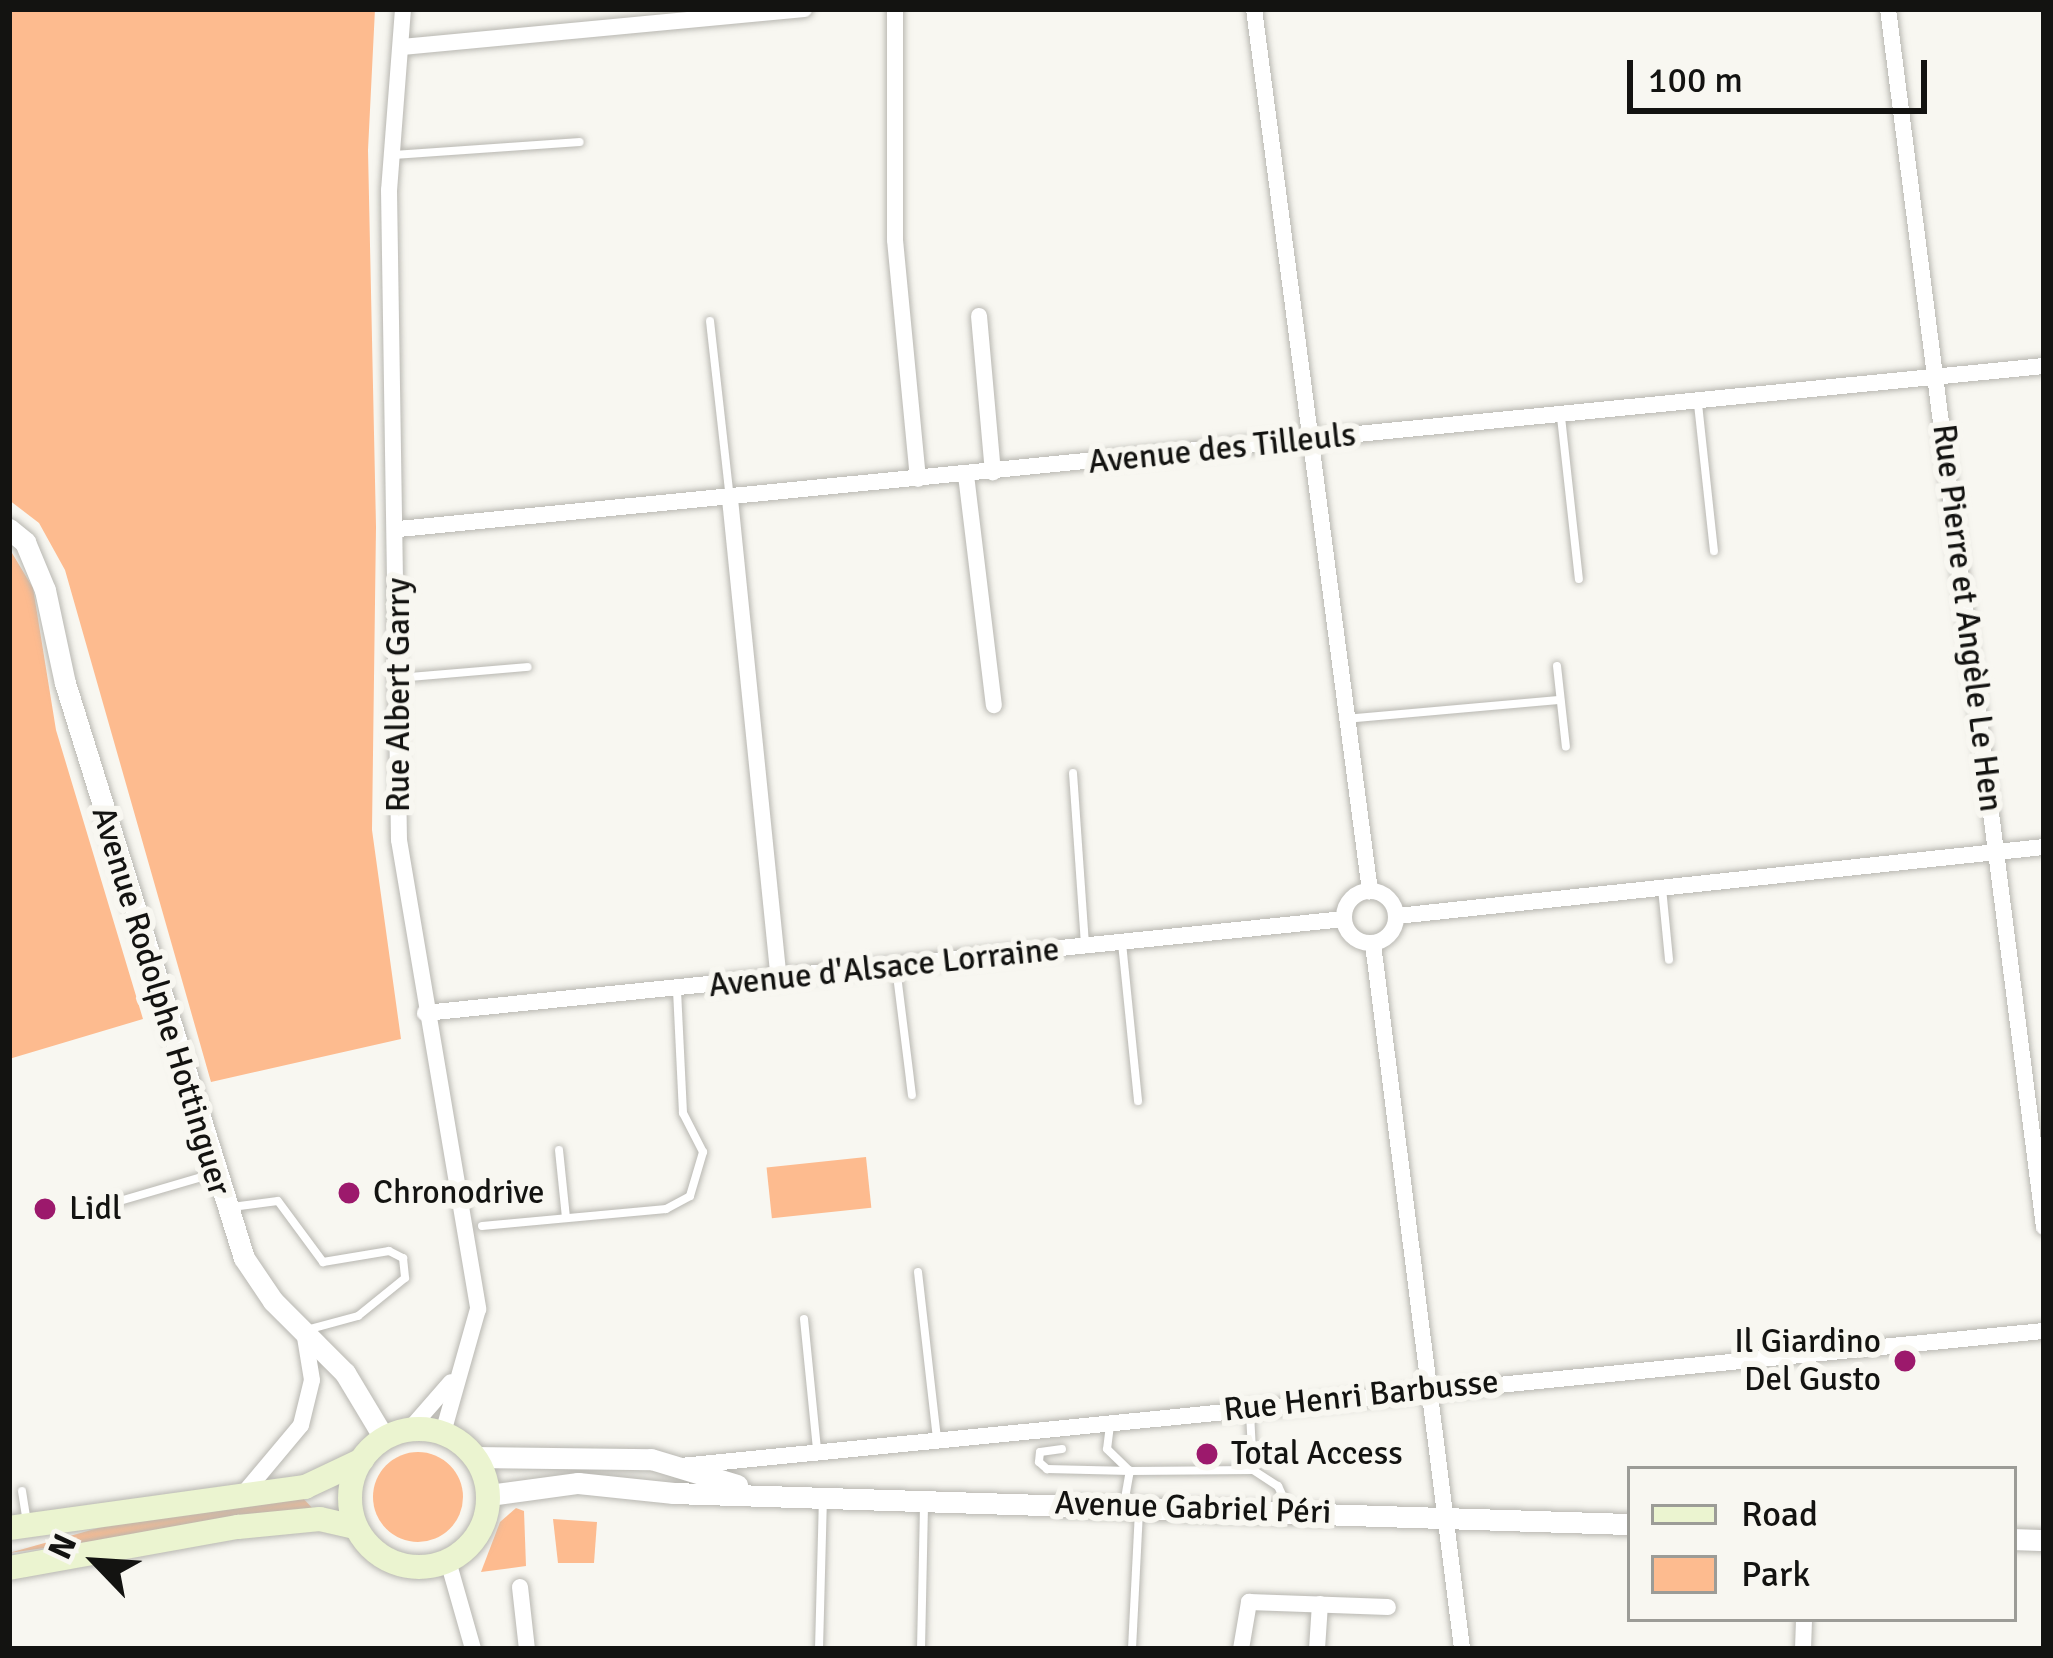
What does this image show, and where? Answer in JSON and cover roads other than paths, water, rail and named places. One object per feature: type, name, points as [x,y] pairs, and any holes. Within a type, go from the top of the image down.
[{"type":"main road","points":[[9,1568],[238,1527],[320,1519],[355,1527],[403,1565],[448,1561],[478,1534],[489,1495],[476,1456],[443,1433],[410,1429],[385,1438],[362,1460],[305,1487],[18,1527]]},
{"type":"main road","points":[[355,1527],[351,1499],[362,1460]]},
{"type":"street","name":"Rue Albert Garry","points":[[404,9],[392,155],[400,530],[399,840],[478,1309],[443,1433]]},
{"type":"street","points":[[402,47],[804,9]]},
{"type":"street","points":[[895,9],[895,240],[918,479]]},
{"type":"street","points":[[1255,9],[1370,890]]},
{"type":"street","name":"Rue Pierre et Angèle Le Hen","points":[[1888,9],[2044,1227]]},
{"type":"street","points":[[979,316],[993,472]]},
{"type":"street","name":"Avenue des Tilleuls","points":[[400,530],[2044,366]]},
{"type":"street","points":[[967,475],[994,705]]},
{"type":"street","points":[[730,499],[778,979]]},
{"type":"street","name":"Avenue Rodolphe Hottinguer","points":[[9,530],[26,542],[46,590],[65,683],[213,1173],[244,1258],[345,1373],[385,1438]]},
{"type":"street","points":[[1397,916],[2044,847]]},
{"type":"street","points":[[1370,890],[1391,901],[1397,916],[1393,932],[1373,944],[1357,940],[1344,919],[1348,902],[1370,890]]},
{"type":"street","name":"Avenue d'Alsace Lorraine","points":[[425,1012],[896,968],[1344,919]]},
{"type":"street","points":[[1373,944],[1462,1649]]},
{"type":"street","points":[[245,1492],[301,1425],[312,1380],[304,1330]]},
{"type":"street","name":"Rue Henri Barbusse","points":[[680,1466],[937,1438],[1109,1435],[1246,1407],[2044,1331]]},
{"type":"street","name":"Rue Albert Garry","points":[[410,1429],[458,1372]]},
{"type":"street","name":"Avenue Gabriel Péri","points":[[476,1456],[680,1466],[755,1491]]},
{"type":"street","name":"Avenue Gabriel Péri","points":[[489,1495],[578,1483],[1627,1525]]},
{"type":"street","points":[[448,1561],[473,1649]]},
{"type":"street","points":[[520,1587],[527,1649]]},
{"type":"street","points":[[1241,1649],[1249,1601],[1388,1607]]},
{"type":"street","points":[[1317,1649],[1320,1604]]},
{"type":"lane","points":[[392,155],[580,142]]},
{"type":"lane","points":[[710,321],[730,499]]},
{"type":"lane","points":[[1697,402],[1714,550]]},
{"type":"lane","points":[[1561,417],[1580,579]]},
{"type":"lane","points":[[1557,666],[1566,747]]},
{"type":"lane","points":[[399,678],[529,667]]},
{"type":"lane","points":[[1345,719],[1560,700]]},
{"type":"lane","points":[[1073,772],[1085,947]]},
{"type":"lane","points":[[1661,886],[1669,960]]},
{"type":"lane","points":[[1122,943],[1138,1101]]},
{"type":"lane","points":[[896,968],[912,1095]]},
{"type":"lane","points":[[482,1226],[666,1208],[690,1196],[703,1153],[683,1113],[676,989]]},
{"type":"lane","points":[[559,1150],[566,1218]]},
{"type":"lane","points":[[106,1205],[213,1173]]},
{"type":"lane","points":[[224,1208],[278,1202],[323,1262],[389,1251],[403,1258],[405,1278],[358,1316],[304,1330]]},
{"type":"lane","points":[[918,1271],[937,1438]]},
{"type":"lane","points":[[804,1319],[818,1449]]},
{"type":"lane","points":[[1246,1407],[1254,1420],[1253,1470]]},
{"type":"lane","points":[[1095,1446],[1109,1435],[1130,1471],[1132,1649]]},
{"type":"lane","points":[[1062,1449],[1040,1452],[1039,1462],[1047,1469],[1253,1470],[1278,1486],[1290,1512]]},
{"type":"lane","points":[[18,1527],[22,1491]]},
{"type":"lane","points":[[820,1649],[824,1494]]},
{"type":"lane","points":[[921,1649],[924,1498]]},
{"type":"place","name":"Chronodrive","points":[[349,1193]]},
{"type":"place","name":"Lidl","points":[[45,1209]]},
{"type":"place","name":"Il Giardino Del Gusto","points":[[1905,1361]]},
{"type":"place","name":"Total Access","points":[[1207,1454]]}]
